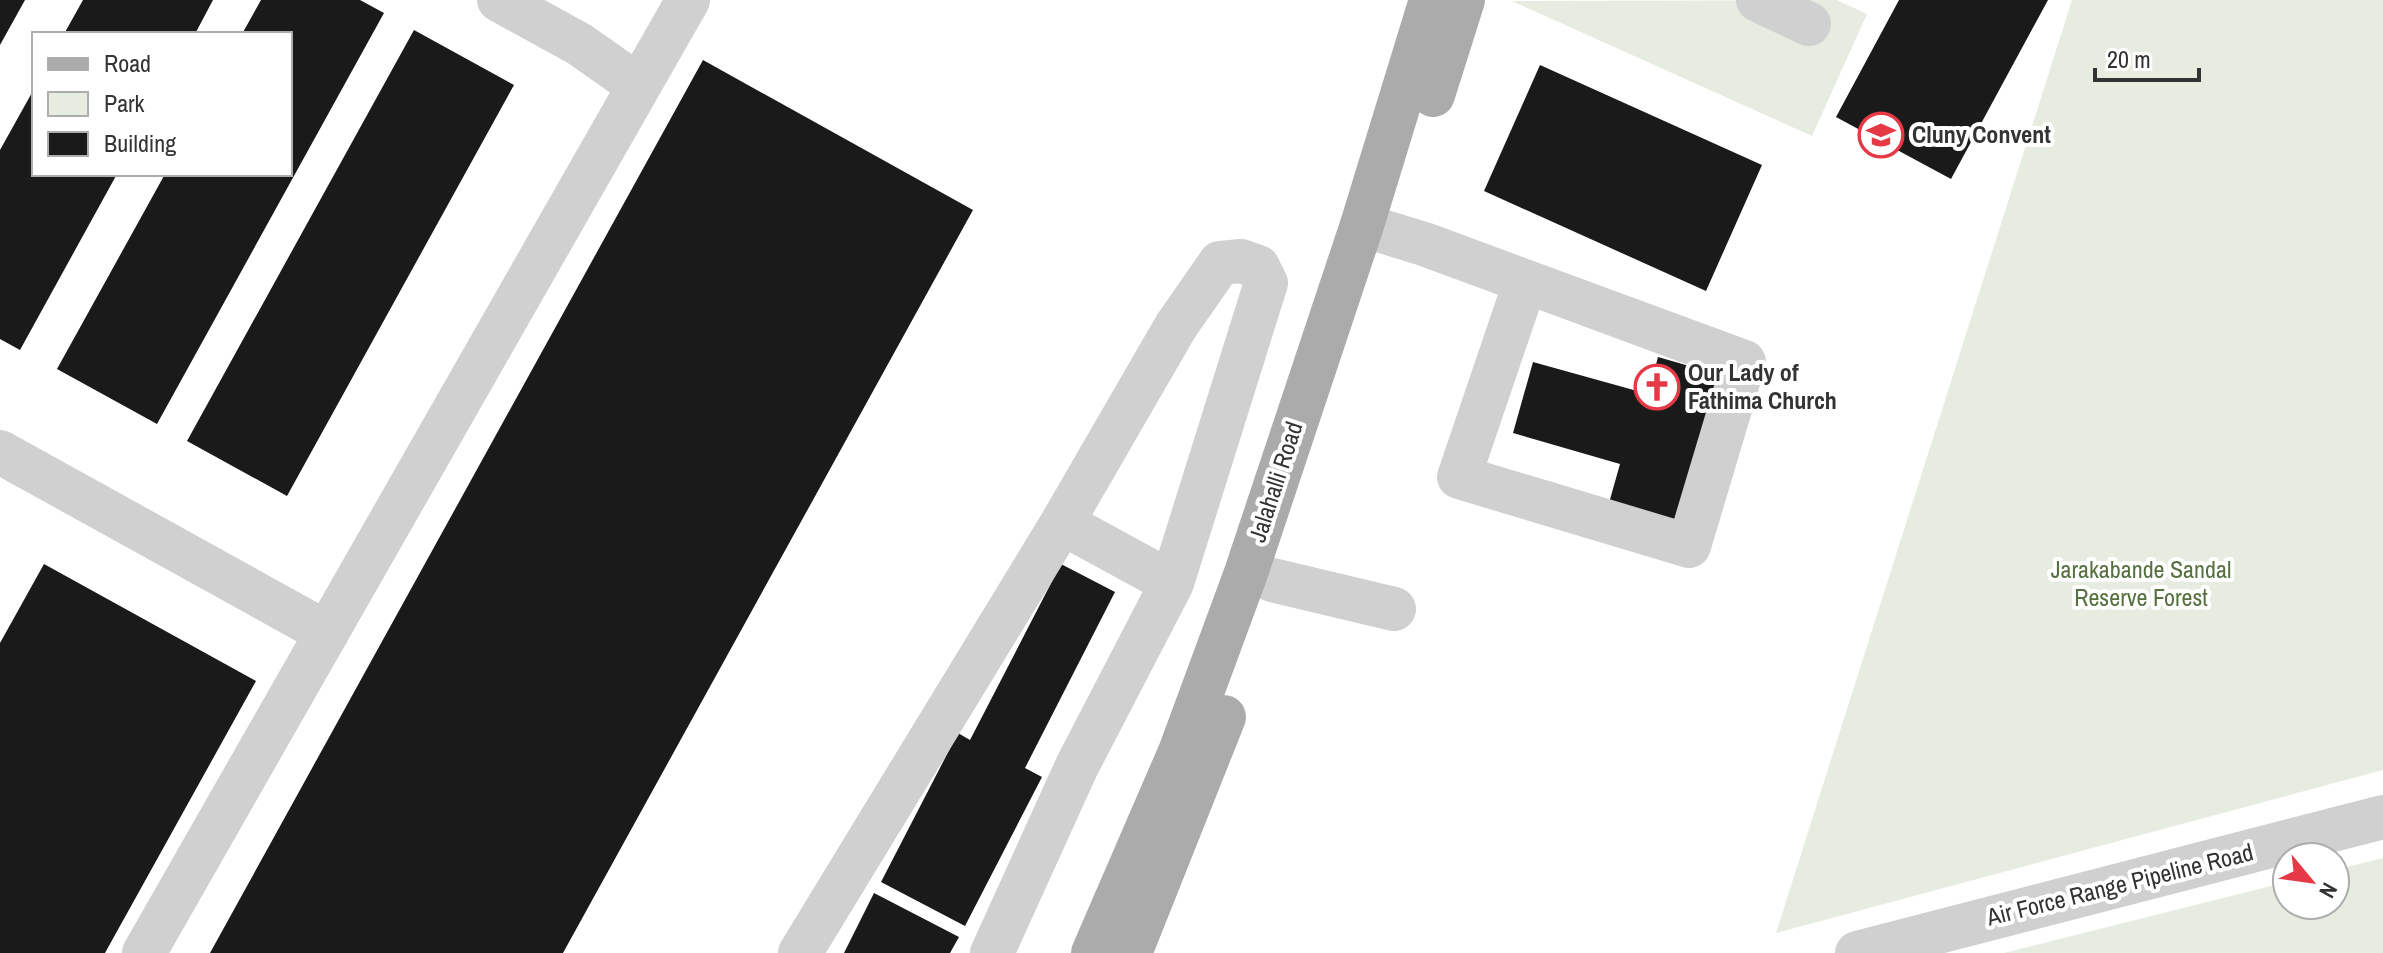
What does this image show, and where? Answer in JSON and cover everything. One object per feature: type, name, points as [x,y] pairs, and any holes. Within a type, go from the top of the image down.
[{"type":"main road","name":"Jalahalli Road","points":[[1093,953],[1180,752],[1375,229],[1431,0]]},
{"type":"main road","points":[[1130,953],[1203,777],[1272,580],[1375,229],[1463,0]]},
{"type":"street","points":[[499,0],[579,44],[639,86]]},
{"type":"street","points":[[144,953],[688,0]]},
{"type":"street","points":[[1758,0],[1809,24]]},
{"type":"street","points":[[1375,229],[1525,283],[1744,362],[1689,546],[1459,477],[1525,283]]},
{"type":"street","points":[[800,953],[1062,523],[1176,326],[1220,263],[1241,261],[1258,267],[1266,283],[1172,583],[1077,766],[992,953]]},
{"type":"street","points":[[0,452],[327,633]]},
{"type":"street","points":[[1062,523],[1172,583]]},
{"type":"street","points":[[1272,580],[1394,609]]},
{"type":"street","name":"Air Force Range Pipeline Road","points":[[1857,953],[2383,817]]},
{"type":"green space","points":[[1837,0],[1867,14],[1812,136],[1512,1]]},
{"type":"green space","name":"Jarakabande Sandal Reserve Forest","points":[[2072,0],[2383,0],[2383,770],[1776,933]]},
{"type":"green space","points":[[2383,858],[2383,953],[2004,953],[2271,886],[2271,921],[2351,921],[2351,866]]},
{"type":"building","points":[[0,0],[25,0],[0,45]]},
{"type":"building","points":[[83,0],[213,0],[196,32],[65,32]]},
{"type":"building","points":[[261,0],[360,0],[384,13],[157,424],[57,369],[164,176],[292,176],[292,32],[243,32]]},
{"type":"building","points":[[1899,0],[2048,0],[1951,179],[1836,117]]},
{"type":"building","points":[[414,30],[514,85],[287,496],[187,441]]},
{"type":"building","points":[[703,60],[973,210],[563,953],[210,953]]},
{"type":"building","points":[[1540,65],[1762,165],[1706,291],[1484,191]]},
{"type":"building","points":[[32,93],[32,176],[116,176],[20,350],[0,339],[0,150]]},
{"type":"building","points":[[1658,357],[1724,376],[1682,523],[1609,503],[1620,464],[1513,433],[1533,362],[1648,394]]},
{"type":"building","points":[[44,564],[256,681],[105,953],[0,953],[0,643]]},
{"type":"building","points":[[1061,564],[1115,592],[1025,768],[1042,777],[965,926],[881,882],[958,733],[970,740]]},
{"type":"building","points":[[874,893],[959,937],[950,953],[844,953]]},
{"type":"place","name":"Cluny Convent","points":[[1881,135]]},
{"type":"place","name":"Our Lady of Fathima Church","points":[[1657,387]]}]
